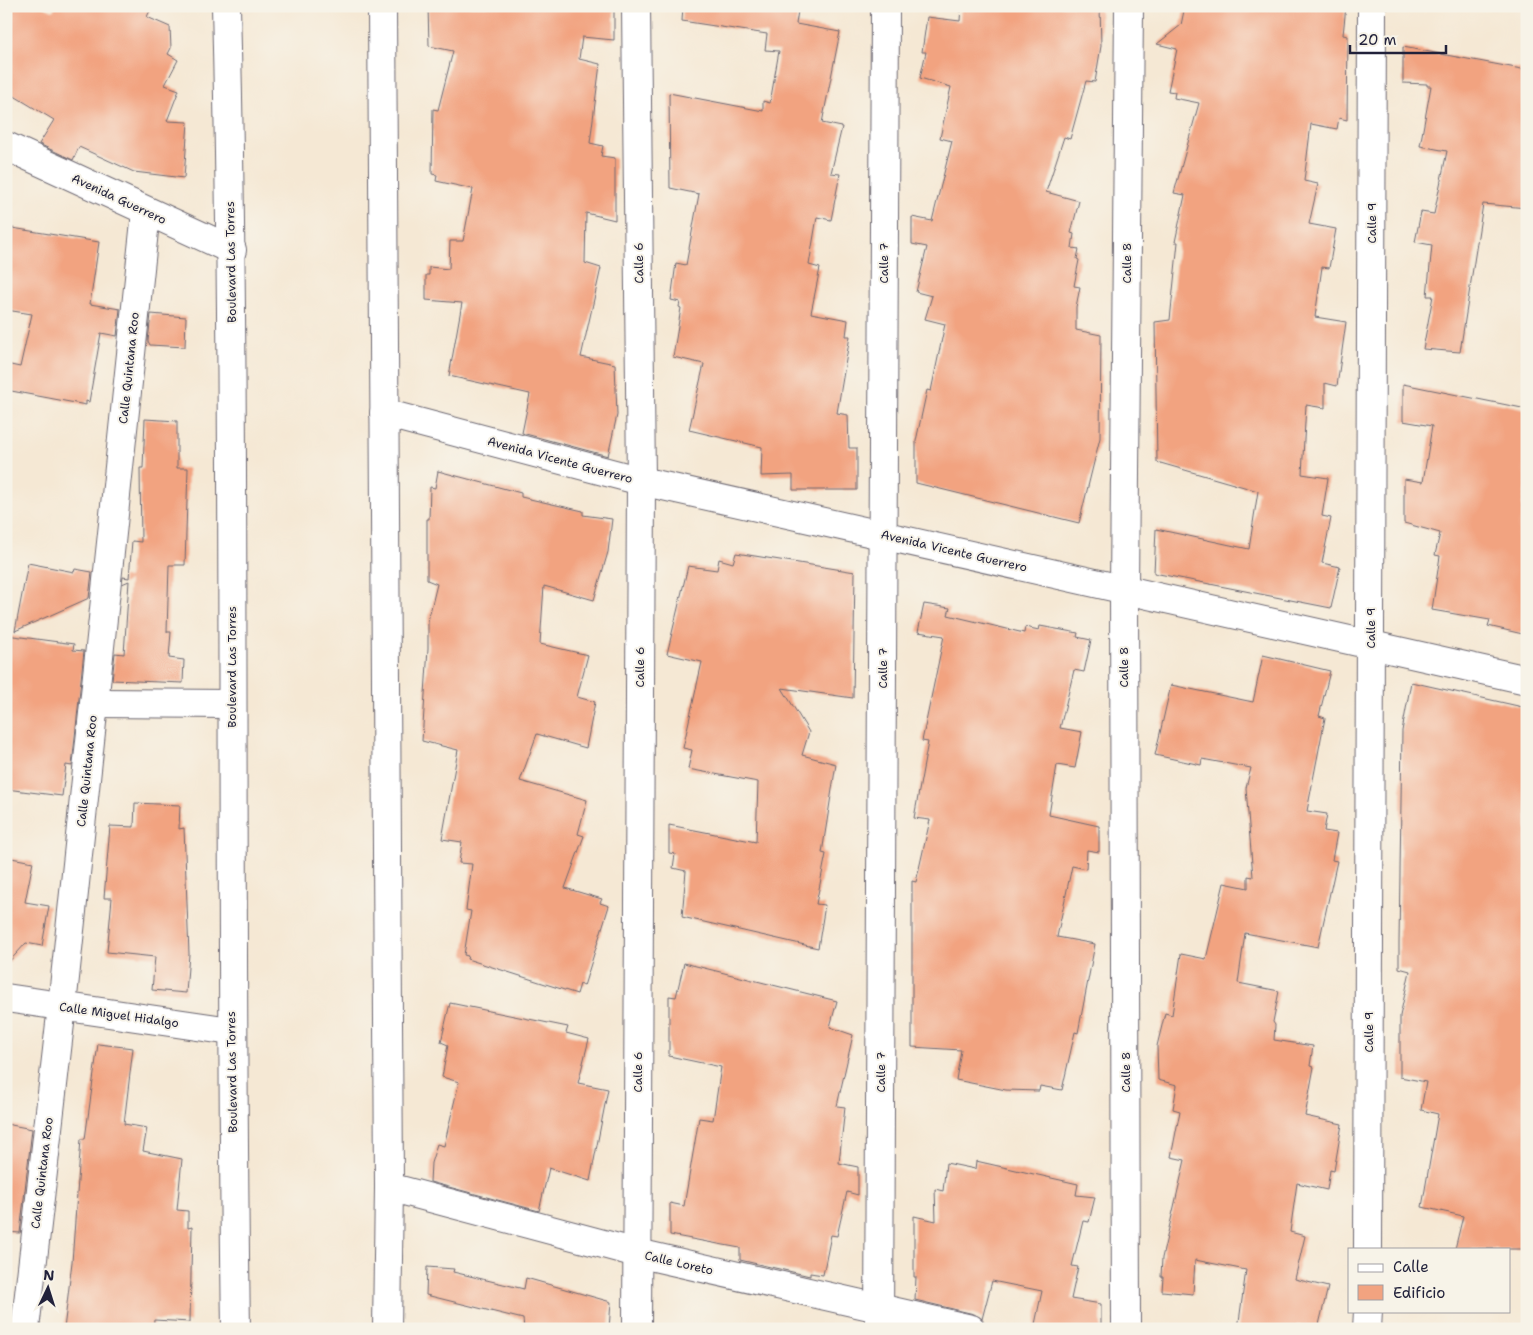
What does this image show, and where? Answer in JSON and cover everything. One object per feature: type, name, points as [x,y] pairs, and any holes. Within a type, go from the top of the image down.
[{"type":"street","name":"Boulevard Las Torres","points":[[226,6],[232,250],[231,1031],[236,1329]]},
{"type":"street","points":[[382,6],[389,1187],[387,1329]]},
{"type":"street","name":"Calle 6","points":[[636,6],[641,481],[637,1329]]},
{"type":"street","name":"Calle 7","points":[[879,1319],[885,6]]},
{"type":"street","name":"Calle 8","points":[[1126,1329],[1124,589],[1129,6]]},
{"type":"street","name":"Calle 9","points":[[1368,1248],[1372,6]]},
{"type":"street","name":"Avenida Guerrero","points":[[6,146],[232,250]]},
{"type":"street","name":"Calle Quintana Roo","points":[[24,1329],[62,1006],[146,212]]},
{"type":"street","name":"Avenida Vicente Guerrero","points":[[384,413],[641,481],[1527,680]]},
{"type":"street","points":[[94,703],[232,704]]},
{"type":"street","name":"Calle Miguel Hidalgo","points":[[6,998],[231,1031]]},
{"type":"street","name":"Calle Loreto","points":[[389,1187],[879,1319],[971,1329]]},
{"type":"street","points":[[1368,1312],[1368,1329]]},
{"type":"building","points":[[6,6],[41,6],[53,11],[56,6],[152,6],[147,17],[170,27],[171,48],[168,54],[178,60],[165,85],[179,90],[167,121],[188,122],[184,178],[134,172],[79,147],[73,160],[39,144],[54,120],[6,91]]},
{"type":"building","points":[[428,6],[614,6],[614,40],[582,37],[579,59],[600,64],[590,143],[603,146],[601,156],[615,158],[615,220],[586,213],[585,263],[601,268],[581,357],[615,364],[617,415],[608,456],[522,433],[530,394],[449,376],[462,303],[426,300],[426,275],[429,275],[429,267],[449,269],[450,241],[463,241],[473,189],[436,181],[437,175],[432,174],[433,109],[438,110],[453,51],[429,46]]},
{"type":"building","points":[[683,6],[794,6],[794,11],[798,11],[796,24],[840,32],[822,123],[842,127],[831,173],[840,174],[831,220],[817,217],[809,265],[820,268],[811,313],[848,320],[846,336],[850,336],[837,413],[848,415],[849,448],[857,448],[857,490],[793,490],[793,475],[761,476],[762,447],[689,430],[704,364],[673,357],[681,308],[679,307],[680,302],[671,300],[676,263],[686,265],[699,194],[670,188],[669,93],[763,111],[763,101],[770,103],[779,51],[765,50],[767,34],[682,21]]},
{"type":"building","points":[[961,6],[1100,6],[1101,46],[1095,82],[1086,81],[1070,139],[1064,137],[1046,192],[1079,201],[1071,233],[1074,234],[1072,248],[1079,249],[1074,286],[1080,287],[1076,307],[1076,330],[1101,335],[1100,438],[1079,523],[916,483],[916,441],[927,390],[931,391],[945,324],[925,319],[932,296],[916,292],[927,247],[912,244],[912,217],[932,221],[952,141],[940,138],[951,87],[920,78],[926,52],[922,52],[927,17],[960,21]]},
{"type":"building","points":[[1185,6],[1346,6],[1343,35],[1348,36],[1347,120],[1339,118],[1337,129],[1311,124],[1304,181],[1318,184],[1309,224],[1336,229],[1329,268],[1322,267],[1315,317],[1346,322],[1337,386],[1325,383],[1325,408],[1306,405],[1302,474],[1328,478],[1322,516],[1331,518],[1322,563],[1340,567],[1331,608],[1154,573],[1156,529],[1249,549],[1258,491],[1157,462],[1155,322],[1170,320],[1178,242],[1175,242],[1185,195],[1174,193],[1199,103],[1174,98],[1175,92],[1168,91],[1177,49],[1157,44],[1181,25]]},
{"type":"building","points":[[1403,47],[1527,70],[1527,208],[1483,204],[1460,352],[1423,349],[1433,296],[1427,296],[1432,245],[1415,242],[1421,212],[1434,214],[1447,151],[1420,146],[1431,86],[1427,86],[1427,84],[1403,83]]},
{"type":"building","points":[[6,227],[99,242],[90,304],[120,309],[117,336],[101,333],[89,402],[86,401],[86,405],[6,390],[6,364],[20,367],[32,314],[6,310]]},
{"type":"building","points":[[151,314],[186,317],[185,347],[150,345],[148,341]]},
{"type":"building","points":[[1403,384],[1527,409],[1527,480],[1522,506],[1527,507],[1527,635],[1488,626],[1490,620],[1432,610],[1440,556],[1435,555],[1440,533],[1404,523],[1404,479],[1423,482],[1432,426],[1403,421]]},
{"type":"building","points":[[145,419],[177,421],[177,468],[188,468],[185,565],[169,565],[167,632],[171,632],[169,658],[184,660],[183,683],[112,680],[115,653],[124,654],[129,581],[122,584],[123,577],[129,578],[132,541],[141,542],[140,468],[143,468]]},
{"type":"building","points":[[438,471],[521,493],[521,497],[583,511],[583,515],[612,519],[608,552],[594,600],[544,586],[540,644],[588,655],[577,697],[595,702],[586,748],[537,734],[520,781],[587,800],[578,834],[584,836],[565,888],[602,899],[600,903],[609,906],[584,986],[580,984],[577,994],[467,959],[468,956],[464,955],[471,911],[466,910],[472,864],[459,863],[462,842],[442,839],[458,750],[422,741],[428,621],[437,584],[427,580],[427,519],[429,519],[430,487],[435,488]]},
{"type":"building","points":[[736,553],[855,572],[853,698],[782,688],[809,732],[802,755],[836,764],[822,853],[826,854],[816,904],[825,905],[818,948],[682,917],[686,871],[673,868],[675,854],[669,853],[669,825],[756,842],[758,782],[688,769],[692,750],[683,748],[702,662],[667,654],[688,566],[717,570],[719,559],[733,563]]},
{"type":"building","points":[[28,563],[74,572],[75,569],[92,572],[89,598],[15,631]]},
{"type":"building","points":[[924,604],[950,608],[948,615],[1024,633],[1025,627],[1039,630],[1040,626],[1078,633],[1077,637],[1091,640],[1084,672],[1074,670],[1060,728],[1082,732],[1075,768],[1057,765],[1049,815],[1099,826],[1099,852],[1087,850],[1086,869],[1072,866],[1057,937],[1095,944],[1078,1033],[1075,1032],[1062,1090],[1040,1086],[1039,1091],[1006,1090],[956,1080],[961,1050],[912,1047],[912,881],[916,882],[930,820],[914,818],[928,742],[922,741],[944,636],[918,632]]},
{"type":"building","points":[[6,635],[74,644],[73,650],[84,651],[72,766],[66,765],[62,796],[6,789]]},
{"type":"building","points":[[1263,655],[1330,671],[1319,716],[1325,718],[1307,811],[1327,814],[1324,831],[1337,833],[1332,860],[1337,861],[1318,947],[1245,933],[1238,983],[1279,991],[1273,1022],[1275,1025],[1274,1040],[1313,1046],[1310,1066],[1314,1067],[1305,1116],[1342,1124],[1334,1171],[1330,1170],[1327,1190],[1297,1183],[1290,1232],[1305,1236],[1295,1279],[1328,1287],[1318,1329],[1297,1325],[1296,1329],[1238,1329],[1246,1270],[1195,1260],[1193,1294],[1162,1291],[1162,1258],[1185,1160],[1171,1157],[1180,1111],[1173,1109],[1177,1085],[1158,1080],[1157,1046],[1165,1013],[1172,1015],[1181,954],[1206,959],[1224,883],[1248,888],[1248,876],[1253,877],[1246,788],[1251,768],[1202,759],[1201,765],[1155,755],[1171,685],[1253,702]]},
{"type":"building","points":[[1411,682],[1527,708],[1527,1249],[1455,1248],[1463,1216],[1422,1207],[1438,1114],[1421,1110],[1426,1082],[1400,1077],[1400,1016],[1410,971],[1399,968],[1402,731]]},
{"type":"building","points":[[135,803],[180,805],[179,829],[184,828],[189,954],[186,993],[152,990],[155,957],[107,952],[112,898],[104,898],[110,826],[134,827]]},
{"type":"building","points":[[6,857],[33,862],[25,902],[49,906],[42,946],[26,943],[6,965]]},
{"type":"building","points":[[684,963],[837,1001],[830,1027],[853,1035],[837,1106],[845,1107],[839,1163],[858,1167],[858,1195],[847,1192],[837,1236],[831,1235],[823,1275],[810,1273],[810,1276],[740,1260],[740,1248],[670,1235],[670,1203],[684,1206],[699,1118],[713,1120],[721,1067],[669,1056],[669,996],[676,997]]},
{"type":"building","points":[[450,1003],[568,1027],[566,1033],[589,1039],[578,1083],[608,1089],[590,1181],[549,1168],[539,1211],[430,1182],[431,1163],[437,1144],[444,1146],[459,1082],[442,1077],[448,1045],[441,1042]]},
{"type":"building","points":[[98,1044],[133,1048],[124,1124],[147,1128],[143,1151],[182,1159],[177,1210],[188,1211],[188,1228],[192,1227],[190,1322],[154,1320],[153,1329],[64,1329],[72,1262],[81,1139],[85,1139]]},
{"type":"building","points":[[6,1124],[32,1129],[20,1233],[6,1232]]},
{"type":"building","points":[[976,1161],[1078,1184],[1076,1195],[1095,1197],[1089,1222],[1083,1221],[1072,1266],[1078,1267],[1071,1299],[1101,1304],[1101,1329],[1034,1329],[1042,1291],[992,1281],[982,1319],[974,1314],[915,1300],[914,1216],[936,1221],[935,1189],[943,1191],[946,1163],[975,1169]]},
{"type":"building","points":[[427,1267],[454,1269],[453,1272],[524,1289],[526,1278],[611,1302],[609,1329],[524,1329],[523,1319],[426,1295]]}]
